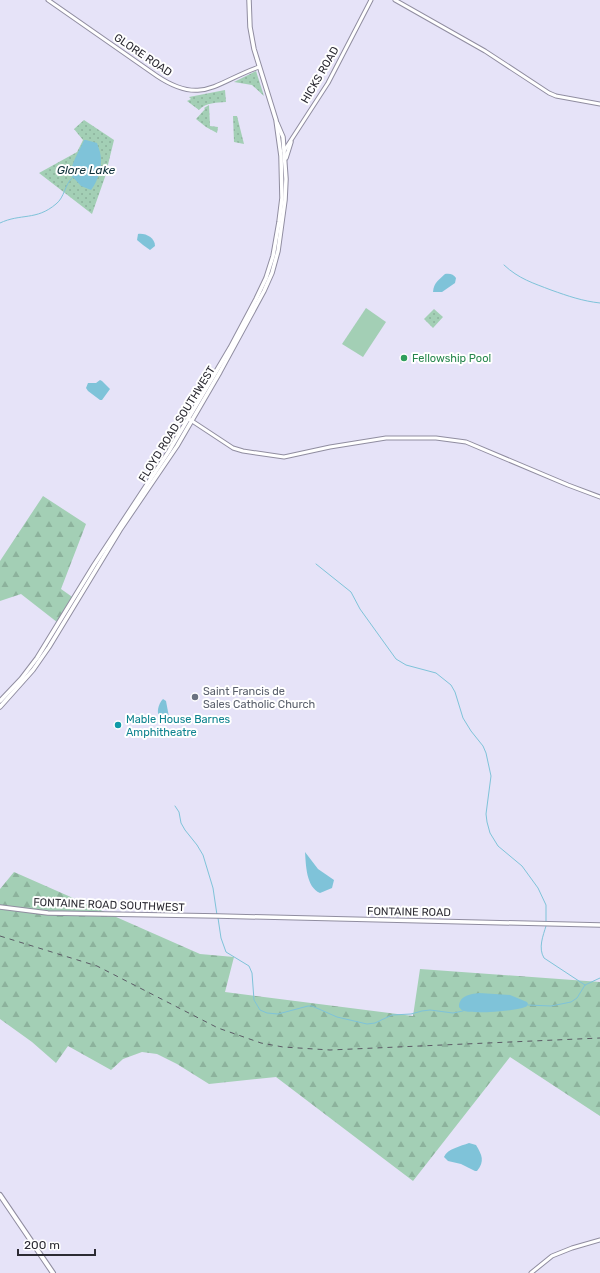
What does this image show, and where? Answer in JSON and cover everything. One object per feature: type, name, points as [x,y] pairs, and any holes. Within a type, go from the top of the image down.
[{"type":"main road","name":"FLOYD ROAD SOUTHWEST","points":[[0,701],[26,673],[37,658],[94,564],[190,420],[220,372],[261,298],[272,273],[278,251],[284,209],[285,167],[283,137],[259,67],[251,32],[249,0]]},
{"type":"main road","name":"FLOYD ROAD SOUTHWEST","points":[[0,707],[26,679],[40,661],[120,530],[177,446],[251,309],[266,278],[273,256],[282,198],[281,156],[276,120]]},
{"type":"main road","points":[[285,167],[287,153],[291,142]]},
{"type":"main road","name":"FONTAINE ROAD SOUTHWEST","points":[[0,907],[48,913],[218,916]]},
{"type":"main road","name":"FONTAINE ROAD","points":[[218,916],[600,925]]},
{"type":"main road","points":[[0,1195],[53,1273]]},
{"type":"street","name":"GLORE ROAD","points":[[48,0],[157,76],[181,89],[190,91],[208,89],[259,67]]},
{"type":"street","name":"HICKS ROAD","points":[[281,156],[330,79],[371,0]]},
{"type":"street","points":[[395,0],[490,54],[549,93],[556,96],[600,104]]},
{"type":"street","points":[[283,137],[288,141],[296,133]]},
{"type":"street","points":[[190,420],[233,448],[243,451],[284,457],[330,447],[386,438],[436,438],[466,442],[568,486],[600,497]]},
{"type":"street","points":[[530,1273],[552,1256],[572,1248],[600,1240]]},
{"type":"green space","points":[[256,71],[264,96],[252,85],[234,82]]},
{"type":"green space","points":[[225,90],[226,102],[208,104],[199,110],[187,101],[191,99],[189,97]]},
{"type":"green space","points":[[209,105],[210,126],[218,127],[217,133],[196,119],[205,109],[204,108]]},
{"type":"green space","points":[[233,116],[237,116],[244,144],[234,142]]},
{"type":"green space","points":[[84,120],[114,140],[105,177],[92,214],[39,173],[77,152],[83,140],[74,129]]},
{"type":"green space","points":[[366,308],[386,322],[363,357],[342,344]]},
{"type":"green space","points":[[434,309],[443,317],[433,328],[424,319]]},
{"type":"green space","points":[[43,496],[86,524],[61,589],[78,601],[62,626],[21,594],[0,601],[0,561]]},
{"type":"green space","points":[[14,872],[200,954],[234,957],[225,992],[413,1016],[420,969],[600,982],[600,1116],[510,1057],[413,1181],[276,1077],[209,1084],[177,1064],[157,1054],[142,1052],[123,1059],[111,1070],[68,1046],[56,1063],[32,1042],[0,1019],[0,889]]},
{"type":"water","name":"Glore Lake","points":[[84,140],[97,143],[101,157],[100,172],[91,190],[81,186],[71,175],[74,161]]},
{"type":"water","points":[[138,234],[144,234],[152,238],[155,246],[150,250],[137,240]]},
{"type":"water","points":[[445,274],[454,276],[456,278],[455,283],[442,292],[433,292],[436,283]]},
{"type":"water","points":[[100,380],[110,389],[102,400],[86,388],[88,383],[96,383]]},
{"type":"water","points":[[163,699],[166,701],[169,717],[160,719],[158,709]]},
{"type":"water","points":[[305,852],[318,869],[334,880],[332,888],[320,893],[312,886],[309,881]]},
{"type":"water","points":[[479,993],[510,995],[527,1002],[528,1004],[523,1008],[507,1011],[486,1012],[463,1011],[459,1007],[459,1003],[463,998]]},
{"type":"water","points":[[469,1143],[476,1145],[482,1158],[480,1167],[477,1171],[461,1164],[448,1161],[444,1157],[451,1150]]},
{"type":"waterway","points":[[0,223],[15,218],[35,215],[49,209],[59,201],[73,177]]},
{"type":"waterway","points":[[504,265],[526,280],[538,285],[575,298],[600,303]]},
{"type":"waterway","points":[[316,564],[351,592],[360,609],[396,659],[406,665],[436,673],[451,685],[455,692],[463,718],[483,746],[486,753],[491,776],[486,814],[490,833],[498,846],[522,866],[538,888],[546,905],[546,923]]},
{"type":"waterway","points":[[175,806],[179,812],[181,823],[203,855],[213,888],[217,915]]},
{"type":"waterway","points":[[218,918],[221,938],[226,952],[249,966],[252,973],[254,1000],[260,1010],[267,1013],[278,1014],[312,1006],[337,1017],[367,1024],[375,1023],[392,1015],[411,1014],[430,1010],[453,1013],[463,1011]]},
{"type":"waterway","points":[[546,926],[541,946],[544,958],[585,985]]},
{"type":"waterway","points":[[528,1005],[551,1006],[571,1002],[577,998],[585,985],[600,978]]},
{"type":"railway","points":[[0,936],[97,966],[218,1028],[261,1043],[283,1047],[330,1050],[600,1038]]},
{"type":"place","name":"Fellowship Pool","points":[[404,358]]},
{"type":"place","name":"Saint Francis de Sales Catholic Church","points":[[195,697]]},
{"type":"place","name":"Mable House Barnes Amphitheatre","points":[[118,725]]}]
